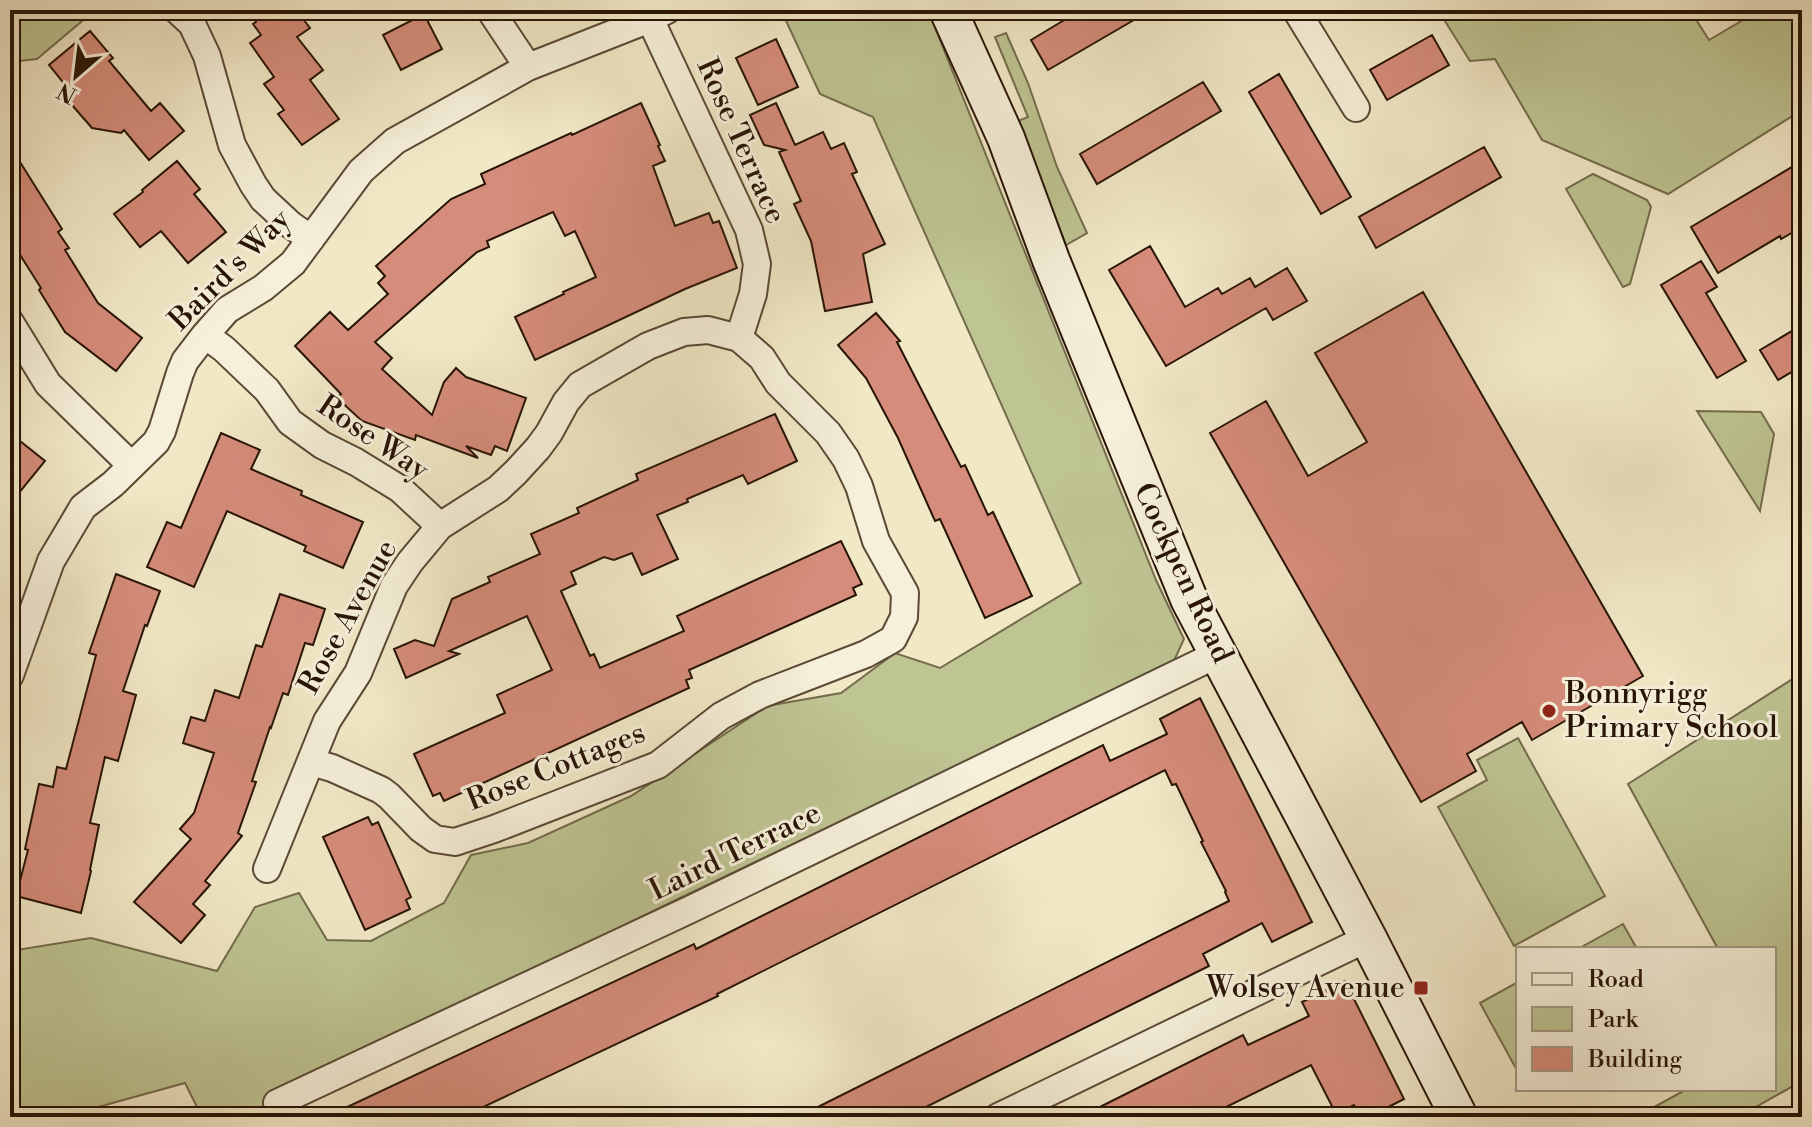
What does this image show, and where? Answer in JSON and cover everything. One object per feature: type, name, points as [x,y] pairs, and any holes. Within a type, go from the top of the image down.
[{"type":"main road","name":"Cockpen Road","points":[[948,10],[1006,138],[1051,260],[1189,599],[1459,1117]]},
{"type":"street","points":[[177,10],[192,24],[207,56],[232,145],[253,184],[272,208],[311,239]]},
{"type":"street","points":[[490,10],[528,67]]},
{"type":"street","points":[[1296,10],[1330,44],[1356,108]]},
{"type":"street","name":"Baird's Way","points":[[10,675],[51,561],[83,507],[113,484],[156,442],[185,361],[205,335],[227,310],[263,288],[293,263],[361,171],[395,141],[528,67],[659,15]]},
{"type":"street","name":"Rose Terrace","points":[[659,15],[749,230],[757,264],[753,294],[739,338]]},
{"type":"street","points":[[10,322],[48,384],[131,465]]},
{"type":"street","name":"Rose Avenue","points":[[267,869],[327,721],[358,673],[394,586],[440,526],[498,489],[516,472],[538,448],[580,385],[648,346],[684,332],[708,330],[739,338]]},
{"type":"street","name":"Rose Way","points":[[205,335],[267,390],[290,422],[322,445],[400,489],[440,526]]},
{"type":"street","name":"Rose Cottages","points":[[311,762],[381,790],[435,839],[455,842],[658,765],[721,716],[760,695],[866,654],[893,639],[904,617],[905,593],[876,541],[859,486],[846,459],[828,433],[778,383],[762,358],[739,338]]},
{"type":"street","name":"Laird Terrace","points":[[277,1103],[689,910],[1218,654]]},
{"type":"street","points":[[998,1117],[1368,938]]},
{"type":"green space","points":[[10,10],[88,10],[88,16],[37,59],[10,62]]},
{"type":"green space","points":[[781,10],[928,10],[1156,580],[1184,639],[1173,663],[264,1100],[271,1117],[202,1117],[185,1083],[62,1117],[27,1117],[10,1112],[10,951],[91,938],[217,971],[255,907],[299,893],[327,940],[371,941],[444,903],[471,855],[528,843],[631,796],[767,706],[841,693],[895,653],[940,668],[1081,583],[873,117],[820,94]]},
{"type":"green space","points":[[1438,10],[1690,10],[1709,40],[1760,10],[1802,10],[1802,110],[1668,194],[1542,140],[1495,59],[1470,61]]},
{"type":"green space","points":[[1006,33],[1028,83],[1057,167],[1087,233],[1066,245],[1018,121],[1028,117],[995,37]]},
{"type":"green space","points":[[1593,174],[1647,200],[1651,207],[1630,284],[1623,287],[1566,189]]},
{"type":"green space","points":[[1697,411],[1761,412],[1774,434],[1760,511]]},
{"type":"green space","points":[[1802,673],[1802,1081],[1738,1117],[1636,1117],[1683,1091],[1776,1091],[1776,947],[1717,947],[1628,784]]},
{"type":"green space","points":[[1518,738],[1605,896],[1514,946],[1438,807],[1487,780],[1477,760]]},
{"type":"green space","points":[[1623,924],[1636,947],[1582,947]]},
{"type":"green space","points":[[1516,983],[1516,1068],[1480,1003]]},
{"type":"building","points":[[248,10],[296,10],[310,28],[297,37],[323,70],[310,80],[339,119],[302,145],[278,114],[284,110],[264,84],[274,77],[250,43],[261,35]]},
{"type":"building","points":[[1081,10],[1151,10],[1048,70],[1031,40]]},
{"type":"building","points":[[424,14],[442,49],[401,70],[383,35]]},
{"type":"building","points":[[90,31],[113,58],[109,61],[151,111],[160,103],[184,131],[149,160],[124,130],[121,133],[92,128],[65,97],[71,92],[49,65]]},
{"type":"building","points":[[1432,35],[1449,65],[1387,100],[1370,70]]},
{"type":"building","points":[[776,39],[798,87],[758,105],[736,58]]},
{"type":"building","points":[[1279,74],[1351,197],[1321,214],[1249,92]]},
{"type":"building","points":[[1203,82],[1221,111],[1097,184],[1080,154]]},
{"type":"building","points":[[641,103],[665,161],[653,166],[675,226],[709,213],[713,223],[719,221],[737,268],[685,289],[535,360],[515,317],[596,277],[575,231],[565,236],[553,212],[487,241],[489,247],[477,252],[375,342],[392,358],[382,369],[432,415],[444,382],[456,368],[466,377],[526,398],[507,451],[495,446],[491,455],[466,446],[478,458],[416,435],[415,440],[362,421],[337,398],[341,394],[295,346],[330,312],[348,330],[388,294],[378,283],[385,276],[376,266],[451,199],[485,184],[481,174]]},
{"type":"building","points":[[776,103],[795,145],[823,132],[831,149],[844,143],[857,172],[852,174],[885,244],[863,254],[872,302],[825,311],[811,241],[794,204],[801,201],[779,152],[785,150],[764,145],[750,115]]},
{"type":"building","points":[[10,146],[62,229],[58,232],[69,248],[65,250],[98,303],[142,338],[116,371],[65,332],[10,239]]},
{"type":"building","points":[[1484,147],[1501,177],[1376,248],[1359,217]]},
{"type":"building","points":[[177,161],[200,189],[194,194],[226,232],[188,263],[161,231],[140,247],[114,214]]},
{"type":"building","points":[[1802,161],[1802,227],[1781,239],[1780,236],[1718,273],[1691,227]]},
{"type":"building","points":[[1150,246],[1185,307],[1218,288],[1222,294],[1250,278],[1255,287],[1287,268],[1307,301],[1273,320],[1266,308],[1166,366],[1109,270]]},
{"type":"building","points":[[1701,261],[1717,287],[1706,293],[1746,361],[1717,378],[1661,285]]},
{"type":"building","points":[[1423,292],[1643,676],[1532,740],[1522,722],[1467,754],[1476,771],[1421,802],[1210,433],[1266,401],[1308,476],[1367,442],[1315,353]]},
{"type":"building","points":[[876,313],[900,341],[897,342],[961,467],[965,465],[988,515],[993,512],[1032,596],[985,618],[940,519],[935,521],[898,438],[866,378],[838,345]]},
{"type":"building","points":[[1802,325],[1802,366],[1778,380],[1760,350]]},
{"type":"building","points":[[775,414],[797,461],[748,484],[743,475],[657,515],[678,559],[642,575],[632,553],[614,560],[604,557],[571,572],[576,584],[561,591],[590,656],[594,654],[600,668],[684,631],[677,616],[841,541],[862,584],[853,588],[856,595],[689,670],[692,678],[686,680],[689,688],[444,801],[440,793],[433,796],[414,754],[505,713],[497,695],[552,670],[527,616],[449,651],[459,654],[406,678],[394,649],[415,640],[434,646],[452,599],[490,582],[488,577],[540,554],[531,534],[579,513],[577,508],[638,480],[636,474]]},
{"type":"building","points":[[10,433],[45,461],[10,504]]},
{"type":"building","points":[[221,433],[260,450],[251,469],[363,522],[343,568],[304,551],[306,546],[227,511],[194,587],[147,567],[167,522],[181,528]]},
{"type":"building","points":[[116,574],[160,591],[123,691],[136,695],[118,761],[105,757],[90,823],[99,825],[81,913],[16,896],[28,850],[25,849],[39,784],[53,787],[57,767],[66,769],[96,655],[89,653]]},
{"type":"building","points":[[280,594],[325,609],[313,645],[305,643],[288,695],[283,693],[270,727],[252,781],[256,782],[238,833],[242,836],[205,881],[210,885],[193,904],[205,915],[181,943],[134,902],[191,839],[180,829],[194,813],[214,753],[183,743],[191,717],[205,721],[215,690],[239,698],[256,645],[262,647]]},
{"type":"building","points":[[1200,698],[1312,922],[1272,942],[1262,923],[1203,954],[1209,966],[906,1117],[798,1117],[1229,901],[1176,784],[1172,785],[1165,770],[718,996],[462,1117],[326,1117],[694,944],[696,949],[1103,745],[1110,761],[1167,734],[1160,719]]},
{"type":"building","points":[[368,817],[372,825],[378,822],[411,897],[406,900],[410,909],[365,930],[323,837]]},
{"type":"building","points":[[1345,981],[1404,1099],[1369,1117],[1360,1117],[1354,1105],[1336,1114],[1311,1065],[1206,1117],[1080,1117],[1243,1035],[1248,1045],[1309,1016],[1302,1002]]},
{"type":"place","name":"Bonnyrigg Primary School","points":[[1549,711]]},
{"type":"place","name":"Wolsey Avenue","points":[[1421,988]]}]
